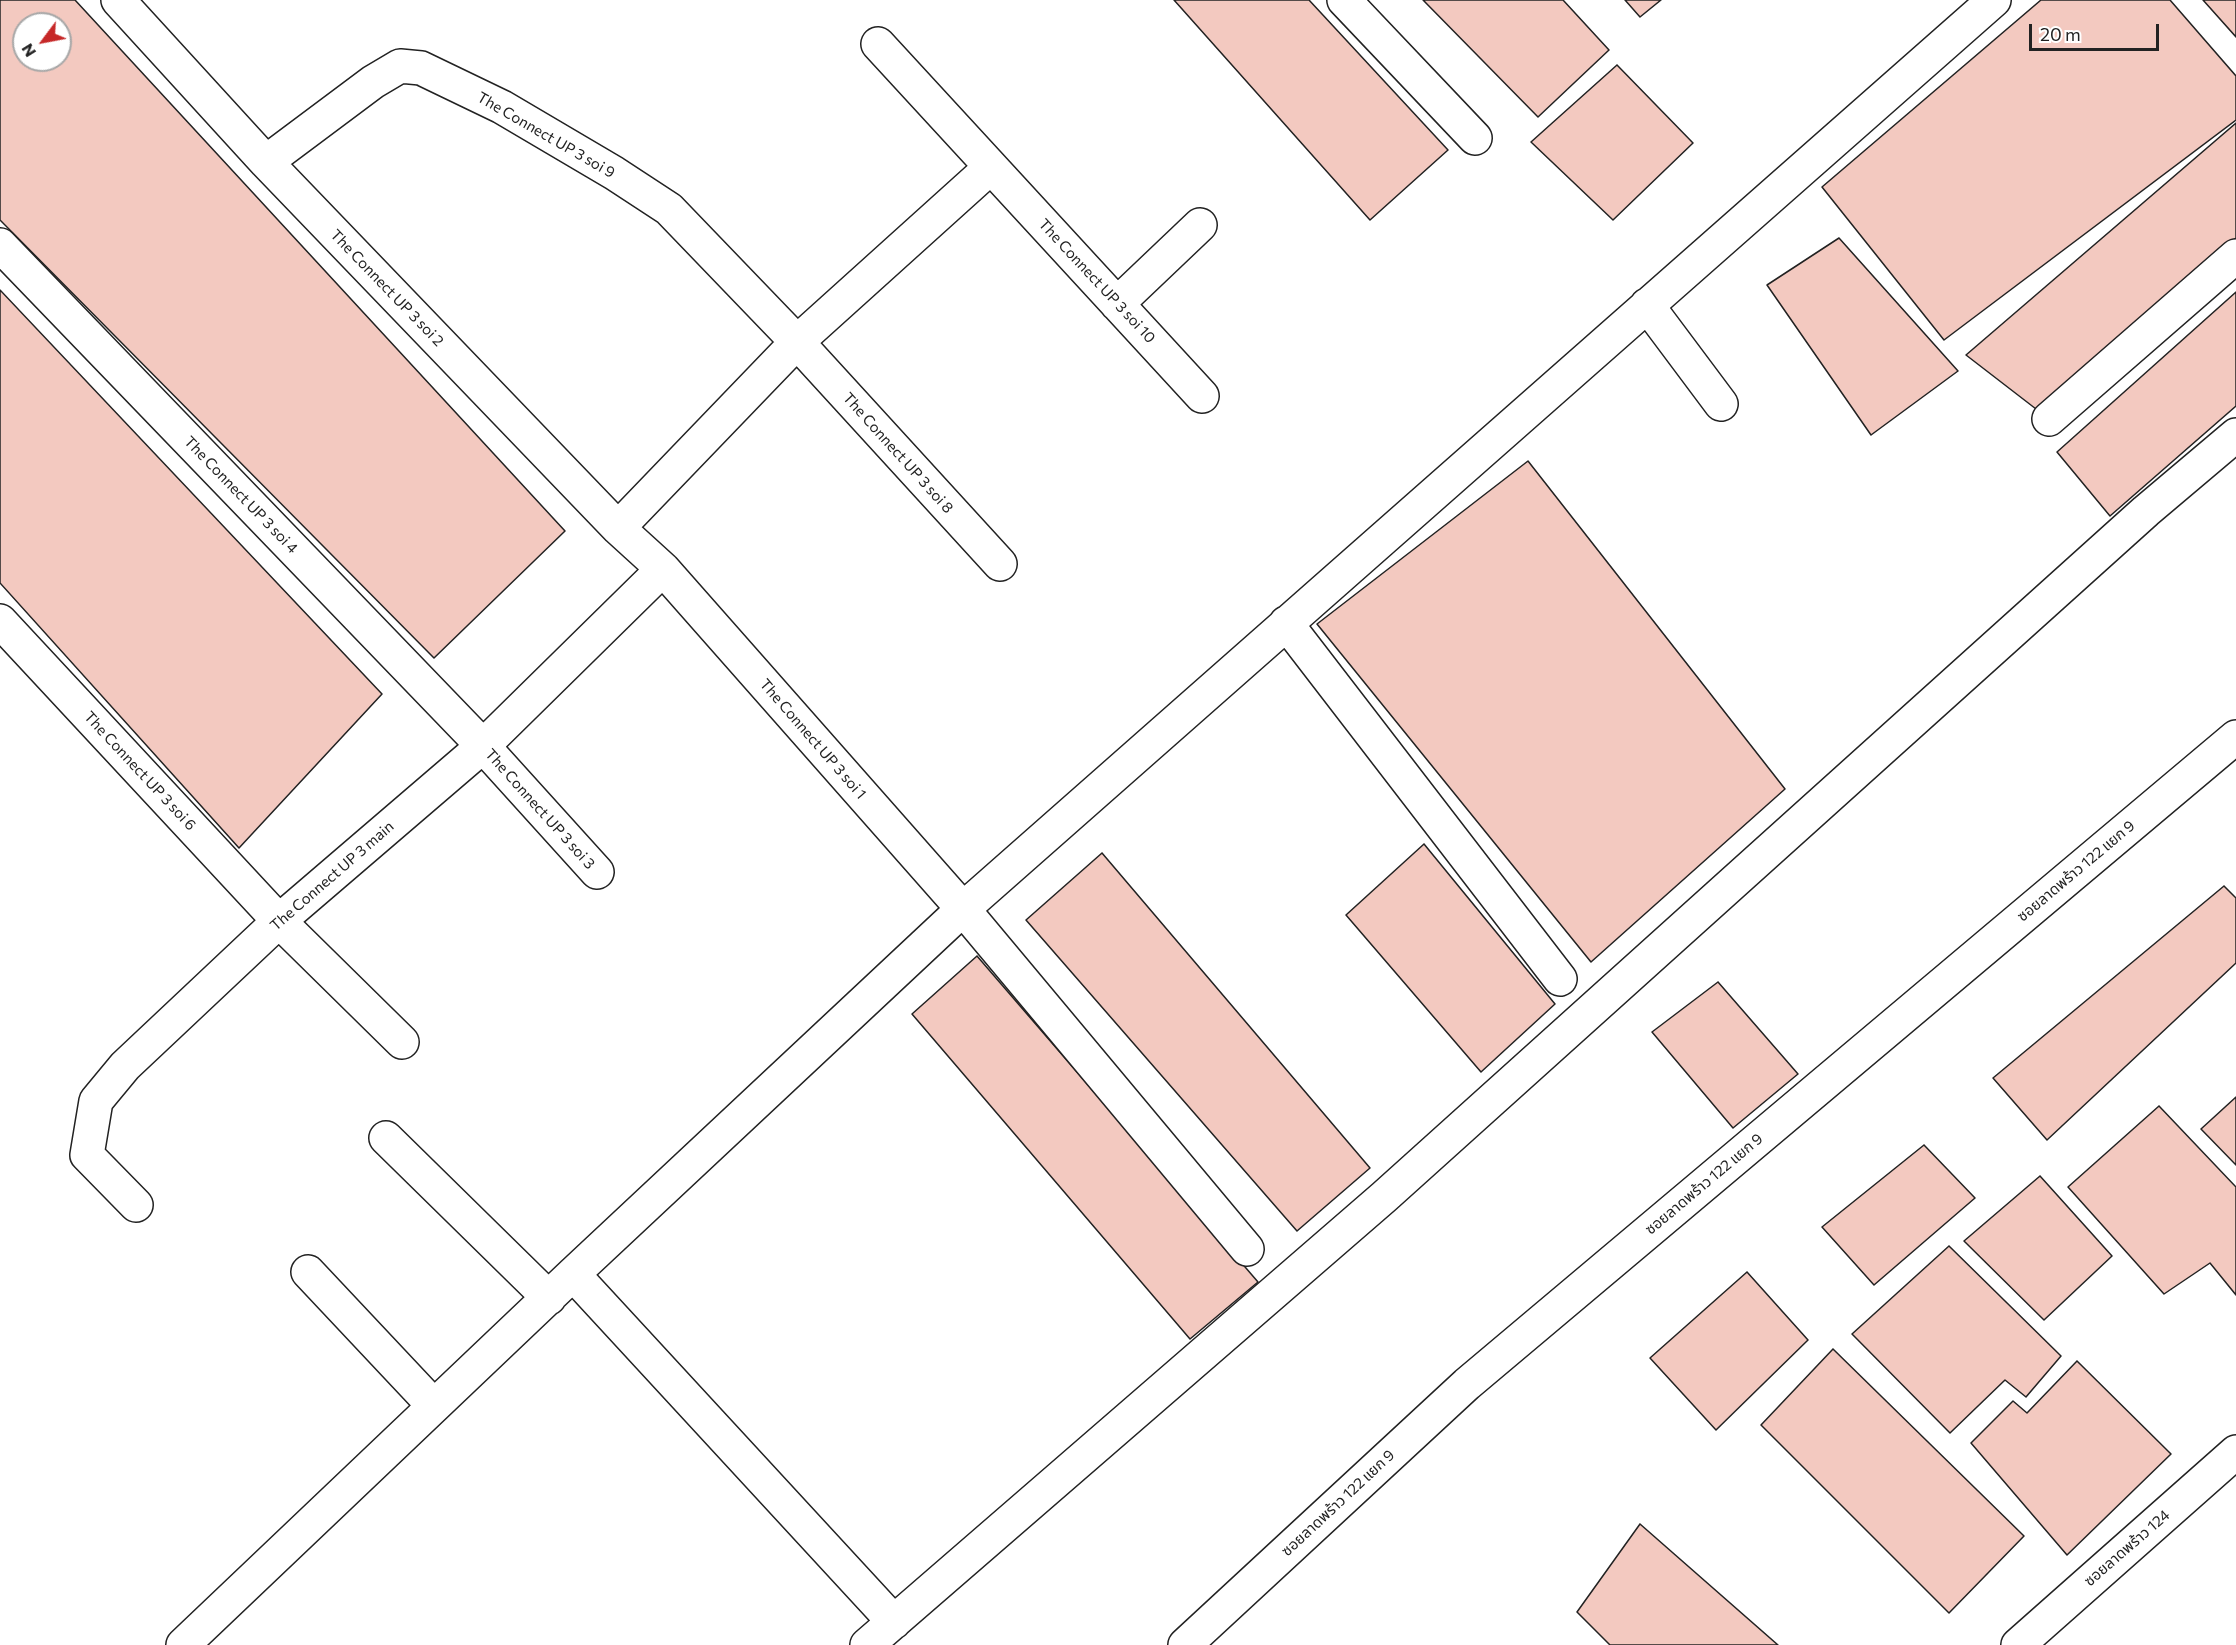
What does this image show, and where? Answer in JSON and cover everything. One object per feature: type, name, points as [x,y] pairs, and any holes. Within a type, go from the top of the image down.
[{"type":"street","name":"The Connect UP 3 soi 2","points":[[118,0],[266,162],[618,528],[663,569]]},
{"type":"street","points":[[1344,0],[1474,138]]},
{"type":"street","points":[[183,1645],[573,1274],[963,909],[1994,0]]},
{"type":"street","name":"The Connect UP 3 soi 10","points":[[878,44],[1202,396]]},
{"type":"street","name":"The Connect UP 3 soi 9","points":[[266,162],[373,81],[400,66],[421,68],[502,106],[669,209],[797,342]]},
{"type":"street","points":[[618,528],[797,342],[991,167]]},
{"type":"street","points":[[1117,303],[1200,225]]},
{"type":"street","name":"The Connect UP 3 soi 4","points":[[0,245],[483,746]]},
{"type":"street","points":[[2049,419],[2236,256]]},
{"type":"street","points":[[1647,305],[1721,404]]},
{"type":"street","name":"The Connect UP 3 soi 8","points":[[797,342],[1000,564]]},
{"type":"street","points":[[867,1645],[1384,1197],[2146,511],[2236,435]]},
{"type":"street","name":"The Connect UP 3 main","points":[[136,1205],[87,1155],[96,1101],[125,1066],[279,921],[483,746],[663,569]]},
{"type":"street","name":"The Connect UP 3 soi 1","points":[[663,569],[963,909],[1247,1249]]},
{"type":"street","name":"The Connect UP 3 soi 6","points":[[0,621],[279,921],[402,1042]]},
{"type":"street","points":[[1286,623],[1560,980]]},
{"type":"street","name":"ซอยลาดพร้าว 122 แยก 9","points":[[1185,1645],[1467,1384],[2236,737]]},
{"type":"street","name":"The Connect UP 3 soi 3","points":[[483,746],[597,872]]},
{"type":"street","points":[[386,1138],[549,1298]]},
{"type":"street","points":[[308,1272],[434,1406]]},
{"type":"street","points":[[573,1274],[894,1622]]},
{"type":"street","name":"ซอยลาดพร้าว 124","points":[[2018,1645],[2236,1452]]},
{"type":"building","points":[[0,0],[75,0],[565,531],[434,658],[0,220]]},
{"type":"building","points":[[1174,0],[1309,0],[1448,150],[1370,220]]},
{"type":"building","points":[[1423,0],[1563,0],[1609,50],[1538,117]]},
{"type":"building","points":[[1625,0],[1661,0],[1640,17]]},
{"type":"building","points":[[2041,0],[2170,0],[2236,76],[2236,120],[1944,340],[1822,187]]},
{"type":"building","points":[[2203,0],[2236,0],[2236,37]]},
{"type":"building","points":[[1617,65],[1693,143],[1613,220],[1531,142]]},
{"type":"building","points":[[2236,123],[2236,238],[2049,419],[1966,355]]},
{"type":"building","points":[[1839,238],[1958,371],[1871,435],[1767,285]]},
{"type":"building","points":[[0,290],[382,694],[239,848],[0,583]]},
{"type":"building","points":[[2236,292],[2236,406],[2110,516],[2057,452]]},
{"type":"building","points":[[1528,461],[1785,789],[1591,962],[1317,624]]},
{"type":"building","points":[[1424,844],[1555,1004],[1481,1072],[1346,915]]},
{"type":"building","points":[[1102,853],[1370,1168],[1297,1231],[1026,920]]},
{"type":"building","points":[[2224,886],[2236,898],[2236,963],[2047,1140],[1993,1078]]},
{"type":"building","points":[[977,956],[1258,1282],[1190,1339],[912,1014]]},
{"type":"building","points":[[1718,982],[1798,1074],[1733,1128],[1652,1032]]},
{"type":"building","points":[[2236,1097],[2236,1165],[2201,1129]]},
{"type":"building","points":[[2159,1106],[2236,1187],[2236,1295],[2210,1263],[2164,1294],[2068,1187]]},
{"type":"building","points":[[1924,1145],[1975,1198],[1874,1285],[1822,1227]]},
{"type":"building","points":[[2040,1176],[2112,1256],[2044,1320],[1964,1241]]},
{"type":"building","points":[[1949,1246],[2061,1356],[2026,1397],[2005,1380],[1950,1433],[1852,1334]]},
{"type":"building","points":[[1747,1272],[1808,1340],[1716,1430],[1650,1358]]},
{"type":"building","points":[[1833,1349],[2024,1536],[1949,1613],[1761,1425]]},
{"type":"building","points":[[2077,1361],[2171,1454],[2067,1555],[1971,1443],[2013,1401],[2027,1413]]},
{"type":"building","points":[[1640,1524],[1778,1645],[1610,1645],[1577,1612]]}]
